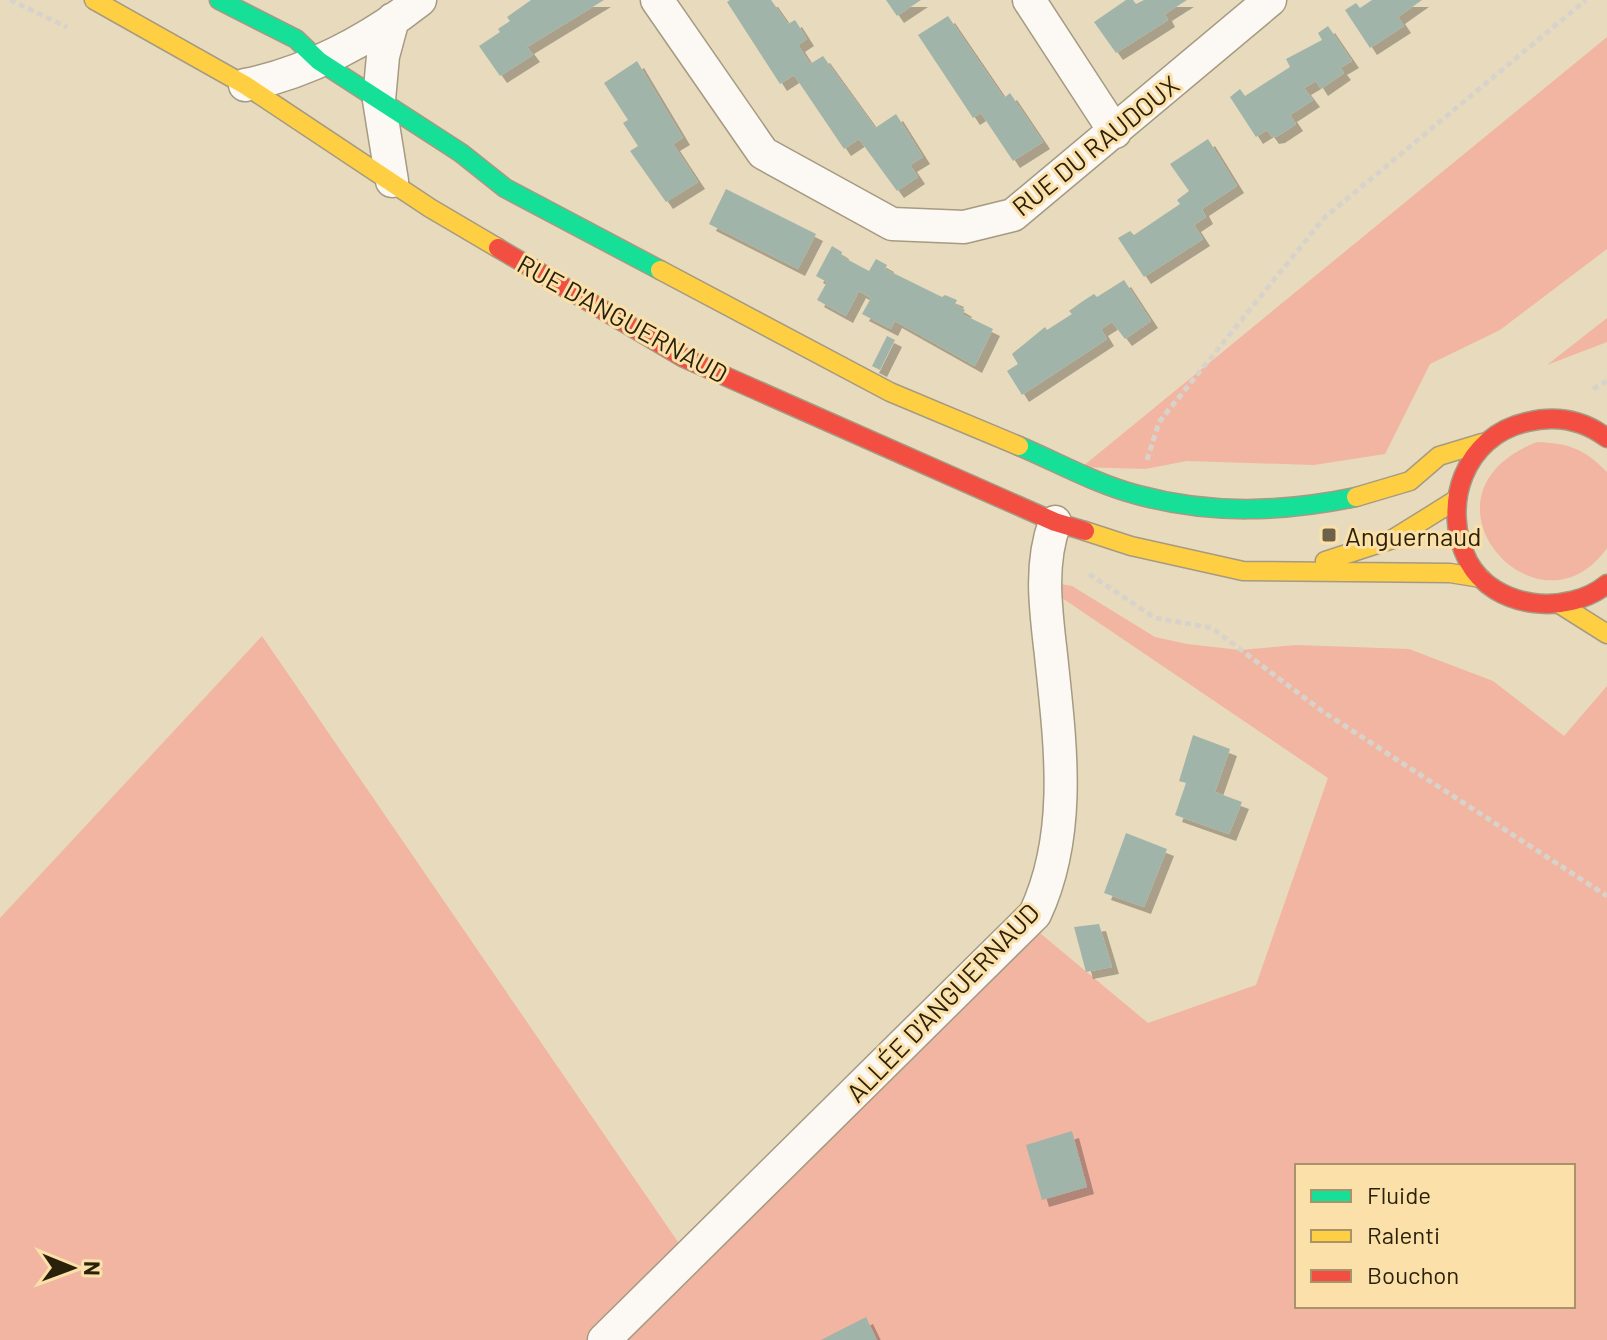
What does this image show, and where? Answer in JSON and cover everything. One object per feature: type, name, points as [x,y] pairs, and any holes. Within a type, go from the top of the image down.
[{"type":"main road","name":"RUE D'ANGUERNAUD","points":[[94,0],[245,85],[430,208],[684,358],[1055,522],[1131,546],[1243,571],[1371,575],[1450,573],[1481,578]]},
{"type":"main road","points":[[219,0],[296,39],[319,61],[461,153],[505,188],[890,392],[1136,495],[1223,511],[1304,508],[1385,491],[1410,481],[1439,456],[1482,443],[1505,427],[1531,418],[1559,417],[1585,424],[1607,438]]},
{"type":"main road","points":[[1585,424],[1607,417]]},
{"type":"main road","points":[[1482,443],[1459,479],[1454,501],[1459,542],[1481,578],[1518,601],[1561,605],[1583,599],[1607,584]]},
{"type":"main road","name":"RUE D'ANGUERNAUD","points":[[1283,570],[1374,548],[1421,524],[1454,501]]},
{"type":"main road","points":[[1561,605],[1607,634]]},
{"type":"street","points":[[245,85],[271,80],[319,61],[420,0]]},
{"type":"street","name":"RUE DU RAUDOUX","points":[[657,0],[763,153],[892,224],[964,227],[1013,215],[1270,0]]},
{"type":"street","points":[[1029,0],[1115,132]]},
{"type":"street","points":[[392,181],[379,100],[383,56],[393,19]]},
{"type":"street","name":"ALLÉE D'ANGUERNAUD","points":[[604,1340],[1035,914],[1051,880],[1059,835],[1061,776],[1045,598],[1049,538],[1055,522]]},
{"type":"path","points":[[1136,495],[1159,422],[1324,218],[1586,0]]},
{"type":"shaded area","points":[[1607,37],[1607,249],[1500,330],[1430,364],[1385,454],[1314,465],[1187,461],[1145,469],[1082,467]]},
{"type":"shaded area","points":[[1607,318],[1607,342],[1547,365]]},
{"type":"shaded area","points":[[1537,442],[1575,449],[1607,472],[1607,548],[1579,574],[1548,580],[1519,572],[1496,552],[1482,525],[1482,495],[1499,466]]},
{"type":"shaded area","points":[[1034,579],[1072,586],[1155,637],[1187,644],[1240,650],[1296,645],[1409,649],[1493,681],[1564,736],[1607,686],[1607,1340],[0,1340],[0,918],[262,636],[691,1261],[1017,914],[1148,1023],[1256,985],[1328,778]]},
{"type":"building","points":[[531,0],[604,0],[527,47],[533,55],[500,76],[479,46],[500,32],[498,29],[510,21],[507,17]]},
{"type":"building","points":[[771,0],[788,24],[795,20],[807,39],[798,45],[810,64],[823,56],[875,128],[896,114],[923,157],[910,165],[918,177],[897,191],[859,139],[844,149],[794,75],[780,84],[727,2]]},
{"type":"building","points":[[886,0],[921,0],[897,16]]},
{"type":"building","points":[[1126,0],[1133,0],[1136,4],[1144,0],[1187,0],[1165,14],[1168,20],[1116,53],[1094,22]]},
{"type":"building","points":[[1372,0],[1422,0],[1398,17],[1404,26],[1370,48],[1345,10],[1356,3],[1360,8]]},
{"type":"building","points":[[948,16],[1004,98],[1010,93],[1043,142],[1013,161],[981,113],[973,118],[918,35]]},
{"type":"building","points":[[1328,26],[1352,61],[1340,68],[1344,73],[1321,89],[1316,81],[1304,88],[1313,100],[1290,115],[1296,124],[1278,136],[1272,137],[1267,130],[1256,137],[1230,97],[1240,89],[1245,96],[1290,67],[1286,59],[1322,40],[1318,33]]},
{"type":"building","points":[[637,61],[683,138],[673,144],[698,182],[666,202],[630,151],[638,146],[623,123],[628,120],[604,83]]},
{"type":"building","points":[[1208,139],[1237,186],[1202,209],[1206,217],[1194,225],[1203,239],[1144,277],[1118,238],[1130,231],[1134,235],[1180,204],[1177,200],[1189,191],[1170,164]]},
{"type":"building","points":[[726,189],[816,234],[798,269],[709,224]]},
{"type":"building","points":[[832,246],[842,252],[841,256],[869,271],[876,259],[887,265],[885,269],[942,297],[945,295],[957,300],[955,304],[965,310],[962,314],[993,329],[975,366],[895,321],[891,329],[862,314],[871,298],[859,291],[846,316],[817,300],[827,282],[816,276]]},
{"type":"building","points":[[1124,280],[1151,321],[1125,339],[1112,322],[1101,329],[1107,339],[1022,395],[1007,371],[1018,364],[1012,354],[1045,327],[1047,330],[1072,314],[1069,311],[1083,301],[1094,294],[1097,297]]},
{"type":"building","points":[[887,336],[895,340],[880,370],[872,366]]},
{"type":"building","points":[[1193,735],[1230,749],[1215,792],[1242,802],[1229,834],[1175,815],[1186,783],[1179,781]]},
{"type":"building","points":[[1126,833],[1167,849],[1144,907],[1104,893]]},
{"type":"building","points":[[1099,924],[1112,967],[1086,972],[1074,927]]},
{"type":"building","points":[[1072,1131],[1087,1187],[1042,1200],[1026,1145]]},
{"type":"building","points":[[866,1317],[877,1340],[821,1340]]},
{"type":"traffic: fast","points":[[219,0],[296,39],[319,61],[461,153],[505,188],[660,270]]},
{"type":"traffic: fast","points":[[1019,446],[1123,491],[1193,506],[1274,508],[1356,497]]},
{"type":"traffic: slow","points":[[94,0],[245,85],[430,208],[498,248]]},
{"type":"traffic: slow","points":[[660,270],[890,392],[1019,446]]},
{"type":"traffic: slow","points":[[1356,497],[1410,481],[1439,456],[1482,443]]},
{"type":"traffic: slow","points":[[1325,561],[1393,539],[1454,501]]},
{"type":"traffic: slow","points":[[1085,531],[1131,546],[1243,571],[1450,573],[1481,578]]},
{"type":"traffic: slow","points":[[1561,605],[1607,634]]},
{"type":"traffic: jam","points":[[498,248],[684,358],[1055,522],[1085,531]]},
{"type":"traffic: jam","points":[[1607,438],[1588,426],[1558,419],[1527,422],[1505,430],[1487,442],[1463,476],[1457,518],[1460,540],[1468,561],[1495,590],[1513,598],[1553,604],[1591,594],[1607,584]]},
{"type":"place","name":"Anguernaud","points":[[1329,535]]}]
